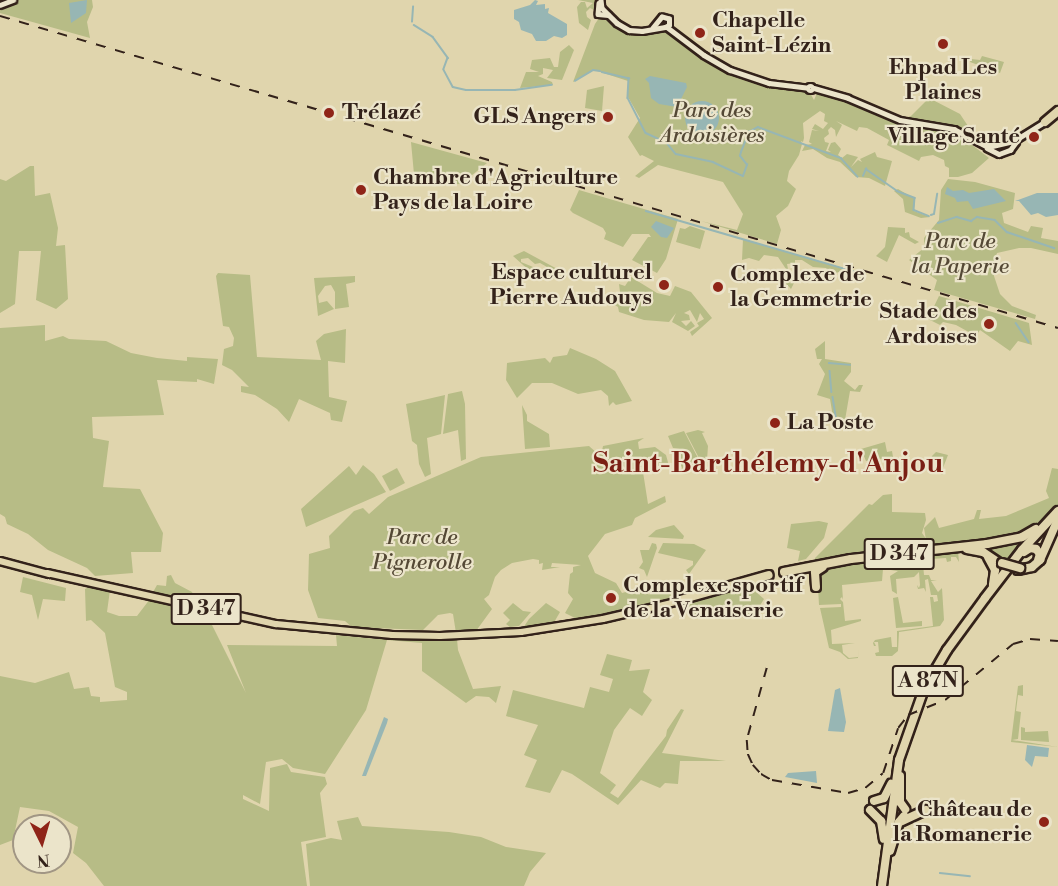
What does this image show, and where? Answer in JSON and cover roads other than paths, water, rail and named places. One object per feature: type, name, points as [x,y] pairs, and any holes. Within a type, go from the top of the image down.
[{"type":"highway","points":[[1046,123],[1057,112]]},
{"type":"highway","points":[[957,549],[1022,537],[1058,515]]},
{"type":"highway","points":[[957,549],[980,550],[1001,563],[1019,569],[1030,567],[1040,560],[1058,515]]},
{"type":"highway","name":"A 87N","points":[[883,886],[900,759],[916,712],[943,659],[1023,553],[1058,515]]},
{"type":"highway","name":"A 87N","points":[[883,886],[900,759],[924,689],[947,650],[985,598],[1022,550],[1058,515]]},
{"type":"highway","points":[[1019,569],[1033,564],[1040,556],[1034,548],[1023,553]]},
{"type":"highway","points":[[957,549],[980,552],[993,563],[996,577],[985,598]]},
{"type":"highway","name":"D 347","points":[[706,594],[777,574],[863,559],[957,549]]},
{"type":"highway","name":"D 347","points":[[680,600],[777,574],[842,560],[957,549]]},
{"type":"highway","points":[[777,574],[863,559]]},
{"type":"highway","points":[[816,587],[816,570],[832,564]]},
{"type":"highway","points":[[874,801],[880,801],[886,795],[900,759]]},
{"type":"highway","points":[[883,886],[896,830],[904,813],[900,799],[900,759]]},
{"type":"highway","points":[[870,810],[882,824],[884,865]]},
{"type":"highway","points":[[896,830],[902,821],[926,810]]},
{"type":"main road","points":[[0,4],[13,0]]},
{"type":"main road","points":[[601,0],[602,11],[629,30],[664,25],[696,50],[730,70],[769,83],[832,93],[897,118],[954,129],[993,149],[1007,152],[1010,145]]},
{"type":"main road","points":[[993,149],[1010,145],[1046,123]]},
{"type":"main road","name":"D 347","points":[[0,561],[276,624],[347,633],[418,636],[550,628],[660,606],[706,594]]},
{"type":"main road","points":[[660,606],[680,600]]},
{"type":"water","points":[[87,0],[86,13],[71,23],[69,3]]},
{"type":"water","points":[[535,0],[538,1],[536,5],[545,4],[545,9],[549,8],[548,13],[567,24],[567,35],[562,38],[554,36],[546,41],[536,41],[532,34],[521,30],[519,22],[514,19],[514,10],[530,5]]},
{"type":"water","points":[[650,76],[686,83],[687,87],[677,107],[659,104],[651,98],[649,83],[645,79]]},
{"type":"water","points":[[702,101],[714,106],[719,118],[714,130],[702,135],[690,130],[685,118],[690,106]]},
{"type":"water","points":[[947,187],[953,191],[963,190],[969,193],[994,189],[1006,201],[973,209],[968,201],[957,202],[955,198],[945,194]]},
{"type":"water","points":[[1037,193],[1058,193],[1058,215],[1046,217],[1038,213],[1031,215],[1019,201],[1015,201]]},
{"type":"water","points":[[656,221],[674,228],[667,238],[661,237],[651,227]]},
{"type":"water","points":[[840,688],[846,722],[844,732],[828,731],[835,690]]},
{"type":"water","points":[[384,717],[388,719],[387,723],[366,776],[362,776]]},
{"type":"water","points":[[1027,745],[1049,748],[1048,757],[1035,756],[1032,767],[1025,760]]},
{"type":"water","points":[[816,771],[817,783],[785,777],[788,773]]},
{"type":"waterway","points":[[412,22],[413,7]]},
{"type":"waterway","points":[[414,25],[433,37],[448,58],[444,69]]},
{"type":"waterway","points":[[444,70],[453,87],[466,90],[515,90],[552,85]]},
{"type":"waterway","points":[[575,81],[593,70],[600,71]]},
{"type":"waterway","points":[[602,72],[629,78],[628,98],[646,133],[667,143],[676,154],[713,162],[743,176],[747,165],[740,156],[741,152],[749,132],[758,127],[841,158],[858,177]]},
{"type":"waterway","points":[[863,176],[866,169],[897,191],[915,198],[914,210],[929,216]]},
{"type":"waterway","points":[[931,215],[934,214],[937,194]]},
{"type":"waterway","points":[[646,211],[860,273]]},
{"type":"waterway","points":[[938,223],[957,217],[971,221],[977,217],[995,220],[1007,232],[1054,248]]},
{"type":"waterway","points":[[1016,323],[1029,342]]},
{"type":"waterway","points":[[829,363],[850,365]]},
{"type":"waterway","points":[[830,371],[832,392]]},
{"type":"waterway","points":[[833,397],[837,421]]},
{"type":"waterway","points":[[940,873],[970,876]]},
{"type":"railway","points":[[0,16],[1058,328]]},
{"type":"railway","points":[[767,668],[747,740],[748,754],[753,765],[761,774],[772,780],[848,793],[865,788],[883,773],[898,728],[908,715],[945,700],[1013,644],[1030,639],[1058,641]]},
{"type":"place","name":"Chapelle Saint-Lézin","points":[[700,33]]},
{"type":"place","name":"Ehpad Les Plaines","points":[[943,44]]},
{"type":"place","name":"Trélazé","points":[[329,113]]},
{"type":"place","name":"GLS Angers","points":[[608,117]]},
{"type":"place","name":"Village Santé","points":[[1034,137]]},
{"type":"place","name":"Chambre d'Agriculture Pays de la Loire","points":[[361,190]]},
{"type":"place","name":"Espace culturel Pierre Audouys","points":[[664,285]]},
{"type":"place","name":"Complexe de la Gemmetrie","points":[[718,287]]},
{"type":"place","name":"Stade des Ardoises","points":[[989,324]]},
{"type":"place","name":"La Poste","points":[[775,423]]},
{"type":"place","name":"Complexe sportif de la Venaiserie","points":[[611,598]]},
{"type":"place","name":"Château de la Romanerie","points":[[1044,822]]},
{"type":"district","name":"Saint-Barthélemy-d'Anjou","points":[[768,464]]},
{"type":"park label","name":"Parc des Ardoisières","points":[[712,122]]},
{"type":"park label","name":"Parc de la Paperie","points":[[960,254]]},
{"type":"park label","name":"Parc de Pignerolle","points":[[422,550]]}]
